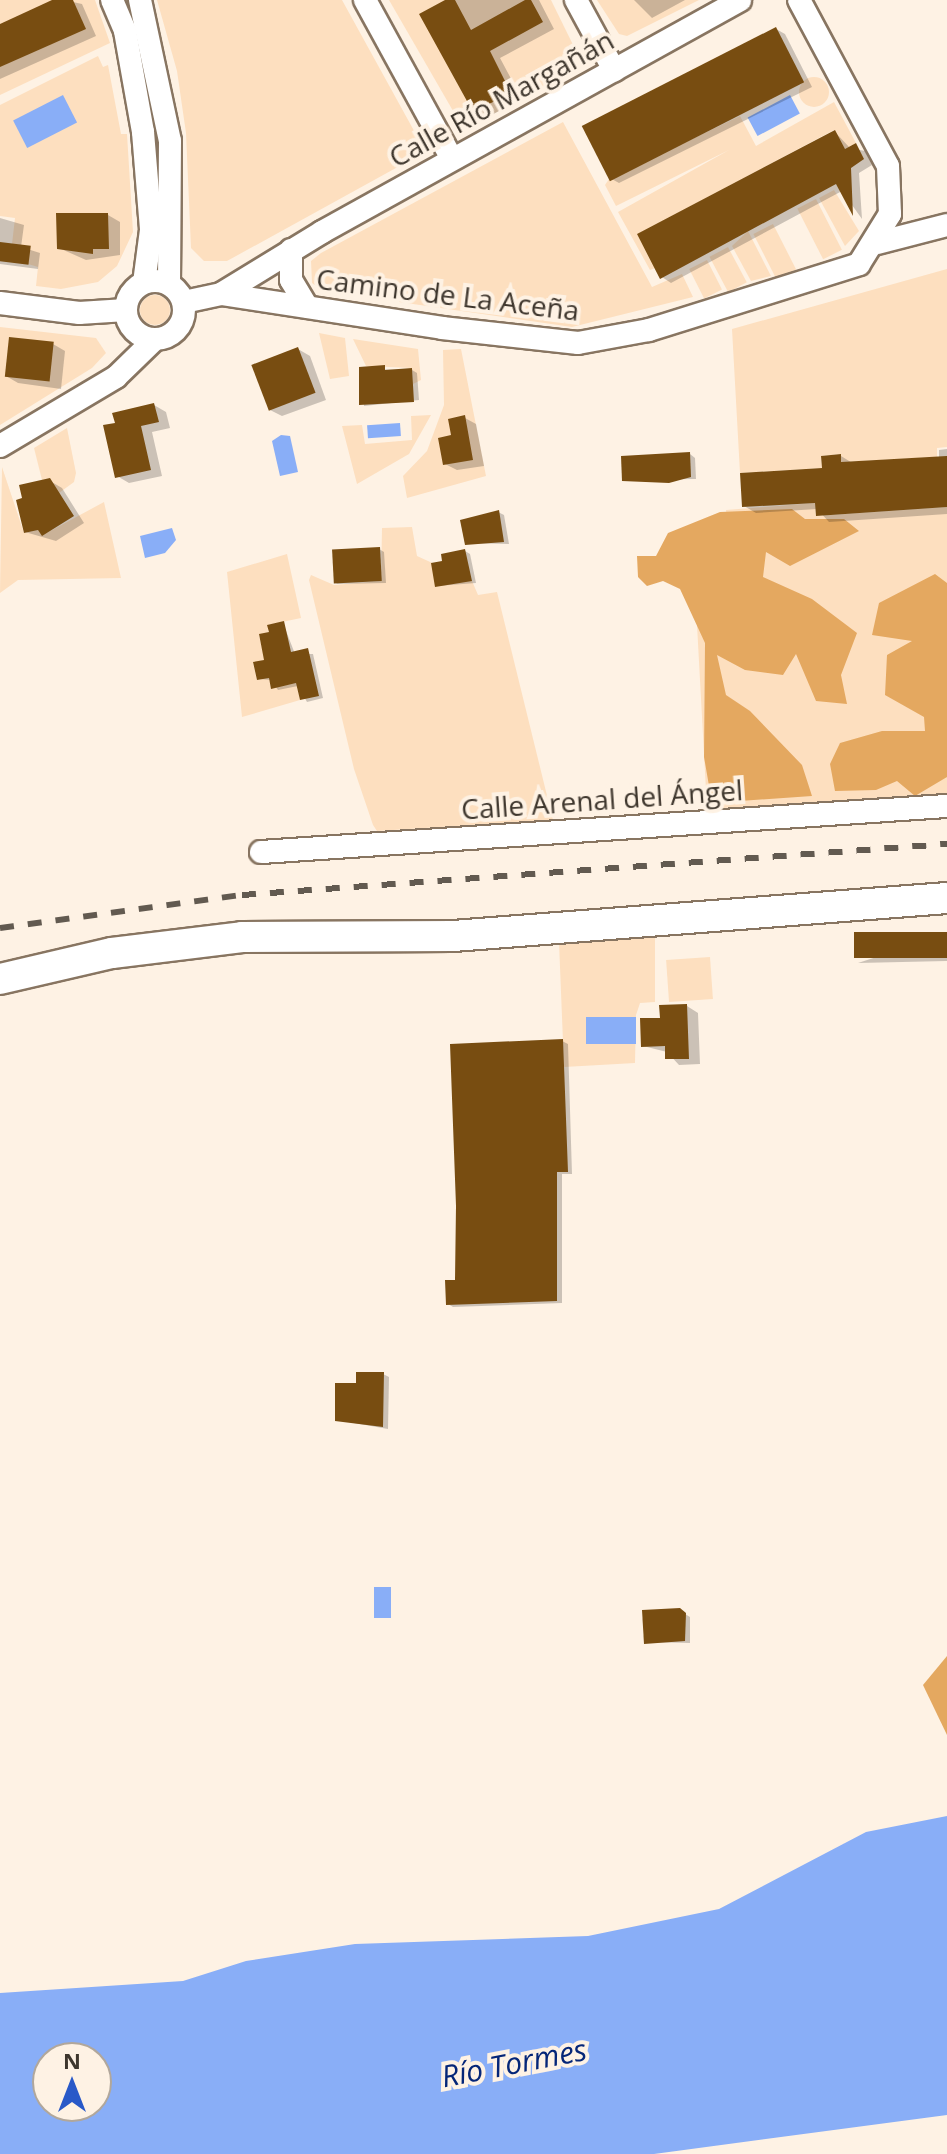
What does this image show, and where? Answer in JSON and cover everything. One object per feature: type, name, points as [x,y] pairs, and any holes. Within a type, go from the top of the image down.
[{"type":"street","points":[[112,0],[125,31],[143,132],[151,230],[144,283],[128,299],[126,310],[140,335],[155,339]]},
{"type":"street","points":[[0,446],[116,377],[155,339],[172,334],[183,320],[184,302],[169,284],[170,141],[140,0]]},
{"type":"street","points":[[365,0],[452,159]]},
{"type":"street","points":[[576,0],[614,70]]},
{"type":"street","name":"Calle Río Margañán","points":[[221,294],[291,250],[740,0]]},
{"type":"street","points":[[799,0],[888,166],[890,214],[877,243]]},
{"type":"street","points":[[877,243],[947,225]]},
{"type":"street","name":"Camino de La Aceña","points":[[184,302],[221,294],[553,342],[600,341],[833,276],[859,264],[877,243]]},
{"type":"street","points":[[291,250],[291,280],[307,307]]},
{"type":"street","points":[[144,283],[169,284]]},
{"type":"street","points":[[0,303],[79,313],[126,310]]},
{"type":"street","name":"Calle Arenal del Ángel","points":[[261,852],[947,806]]},
{"type":"street","points":[[0,979],[112,953],[242,937],[417,935],[947,898]]},
{"type":"street","points":[[0,998],[190,958],[384,944],[417,935]]},
{"type":"street","points":[[0,987],[90,965],[112,953]]},
{"type":"shaded area","points":[[0,0],[95,0],[110,43],[0,95]]},
{"type":"shaded area","points":[[157,0],[342,0],[418,138],[419,149],[405,163],[227,261],[204,261],[191,248],[186,133],[177,71]]},
{"type":"shaded area","points":[[389,0],[551,0],[579,57],[571,71],[525,97],[476,123],[460,123]]},
{"type":"shaded area","points":[[597,0],[699,0],[627,36],[619,34]]},
{"type":"shaded area","points":[[98,56],[103,67],[108,65],[121,134],[127,134],[133,232],[117,266],[98,282],[61,289],[36,286],[38,267],[28,264],[30,246],[12,244],[15,218],[0,216],[0,105]]},
{"type":"shaded area","points":[[814,77],[820,78],[828,86],[828,98],[820,106],[814,107],[808,106],[800,98],[799,92],[800,86],[808,78]]},
{"type":"shaded area","points":[[834,102],[856,143],[845,149],[834,130],[638,234],[655,268],[650,270],[618,212],[729,150],[616,206],[605,185],[609,179],[740,116],[756,146]]},
{"type":"shaded area","points":[[563,122],[652,287],[682,274],[693,297],[572,327],[323,291],[312,283],[311,261],[321,253]]},
{"type":"shaded area","points":[[834,190],[859,231],[845,246],[819,198]]},
{"type":"shaded area","points":[[816,199],[842,250],[823,259],[797,209]]},
{"type":"shaded area","points":[[773,224],[796,269],[777,279],[753,234]]},
{"type":"shaded area","points":[[748,231],[771,276],[751,281],[732,246]]},
{"type":"shaded area","points":[[728,247],[747,282],[728,292],[709,257]]},
{"type":"shaded area","points":[[707,260],[722,289],[704,298],[689,269]]},
{"type":"shaded area","points":[[947,269],[947,447],[937,448],[937,457],[841,462],[841,454],[821,456],[822,468],[740,473],[732,329]]},
{"type":"shaded area","points":[[155,295],[166,299],[170,310],[166,321],[155,325],[144,321],[140,310],[144,299]]},
{"type":"shaded area","points":[[0,327],[96,338],[106,353],[92,368],[0,425]]},
{"type":"shaded area","points":[[319,333],[345,338],[349,376],[330,379]]},
{"type":"shaded area","points":[[353,339],[418,349],[421,380],[413,384],[412,368],[366,366]]},
{"type":"shaded area","points":[[461,349],[486,476],[407,498],[403,476],[427,451],[444,405],[443,350]]},
{"type":"shaded area","points":[[431,415],[409,454],[357,484],[342,426],[362,425],[365,444],[412,440],[411,416]]},
{"type":"shaded area","points":[[67,428],[76,473],[74,482],[59,493],[50,479],[42,480],[34,448]]},
{"type":"shaded area","points":[[2,467],[24,533],[38,530],[43,535],[104,502],[121,578],[18,580],[0,593]]},
{"type":"shaded area","points":[[815,503],[816,516],[947,507],[947,794],[707,809],[693,551],[728,537],[726,510]]},
{"type":"shaded area","points":[[792,509],[805,519],[844,519],[859,531],[790,566],[766,552],[763,577],[812,599],[857,633],[841,675],[847,704],[816,701],[796,654],[783,675],[745,670],[717,655],[726,695],[750,711],[802,765],[812,796],[712,803],[704,757],[705,643],[680,589],[663,581],[647,586],[638,577],[637,556],[656,556],[668,533],[720,512]]},
{"type":"shaded area","points":[[412,527],[417,556],[472,581],[478,595],[497,592],[553,820],[377,831],[373,825],[354,769],[309,580],[311,575],[334,585],[381,581],[382,528]]},
{"type":"shaded area","points":[[287,554],[301,618],[268,625],[269,632],[259,635],[265,660],[253,663],[257,680],[269,678],[271,688],[296,683],[300,700],[242,717],[227,572]]},
{"type":"shaded area","points":[[935,574],[947,583],[947,777],[915,796],[897,781],[876,790],[835,791],[830,764],[840,743],[882,731],[925,731],[924,717],[885,695],[887,655],[912,641],[872,635],[879,603]]},
{"type":"shaded area","points":[[655,936],[655,1002],[640,1003],[636,1015],[635,1063],[564,1067],[559,942]]},
{"type":"shaded area","points":[[710,957],[713,999],[669,1002],[666,960]]},
{"type":"shaded area","points":[[947,1656],[947,1735],[923,1685]]},
{"type":"water","points":[[63,95],[77,123],[27,148],[13,120]]},
{"type":"water","points":[[790,95],[800,114],[757,136],[748,118]]},
{"type":"water","points":[[400,423],[401,436],[368,438],[367,425]]},
{"type":"water","points":[[281,435],[290,436],[298,472],[280,476],[272,441]]},
{"type":"water","points":[[172,528],[176,540],[165,553],[145,558],[140,536]]},
{"type":"water","points":[[586,1017],[636,1017],[636,1044],[586,1044]]},
{"type":"water","points":[[374,1587],[391,1587],[391,1618],[374,1618]]},
{"type":"water","name":"Río Tormes","points":[[947,1816],[947,2115],[654,2154],[0,2154],[0,1993],[183,1981],[246,1961],[355,1944],[588,1936],[719,1909],[866,1832]]},
{"type":"building","points":[[52,0],[73,0],[86,29],[0,67],[0,24]]},
{"type":"building","points":[[445,0],[455,0],[471,30],[525,0],[531,0],[543,22],[490,51],[511,93],[473,112],[419,14]]},
{"type":"building","points":[[776,27],[804,82],[610,181],[582,126]]},
{"type":"building","points":[[835,130],[845,149],[856,143],[864,159],[851,168],[853,216],[836,184],[660,279],[637,234]]},
{"type":"building","points":[[56,213],[108,213],[109,249],[93,249],[93,254],[57,249]]},
{"type":"building","points":[[0,242],[31,246],[28,265],[0,261]]},
{"type":"building","points":[[9,337],[54,342],[50,381],[5,377]]},
{"type":"building","points":[[298,347],[316,393],[269,411],[251,365]]},
{"type":"building","points":[[385,365],[385,370],[412,368],[414,402],[359,405],[359,367]]},
{"type":"building","points":[[154,403],[159,422],[141,426],[151,470],[115,478],[103,425],[115,423],[112,413]]},
{"type":"building","points":[[465,415],[473,460],[443,465],[438,438],[451,435],[448,419]]},
{"type":"building","points":[[690,452],[691,477],[669,483],[622,481],[621,456]]},
{"type":"building","points":[[841,454],[841,462],[947,456],[947,507],[816,516],[815,503],[742,507],[740,473],[822,468],[821,456]]},
{"type":"building","points":[[50,478],[74,516],[42,536],[38,530],[24,533],[16,500],[22,498],[19,485]]},
{"type":"building","points":[[499,510],[504,542],[465,545],[460,520]]},
{"type":"building","points":[[380,547],[382,581],[334,583],[332,550]]},
{"type":"building","points":[[465,549],[472,581],[435,587],[431,563],[442,561],[441,554]]},
{"type":"building","points":[[284,621],[291,652],[308,648],[319,696],[300,700],[296,683],[271,689],[269,678],[257,680],[253,662],[264,660],[259,634],[269,632],[267,625]]},
{"type":"building","points":[[854,932],[947,932],[947,958],[854,958]]},
{"type":"building","points":[[687,1004],[689,1059],[665,1059],[665,1046],[641,1047],[640,1018],[660,1018],[659,1005]]},
{"type":"building","points":[[563,1039],[568,1172],[557,1172],[557,1301],[446,1305],[445,1280],[455,1280],[456,1206],[450,1044]]},
{"type":"building","points":[[356,1372],[384,1372],[383,1427],[335,1421],[335,1383],[356,1383]]},
{"type":"building","points":[[680,1608],[686,1613],[685,1641],[644,1644],[642,1610]]},
{"type":"railway","points":[[0,928],[242,895],[947,844]]}]
